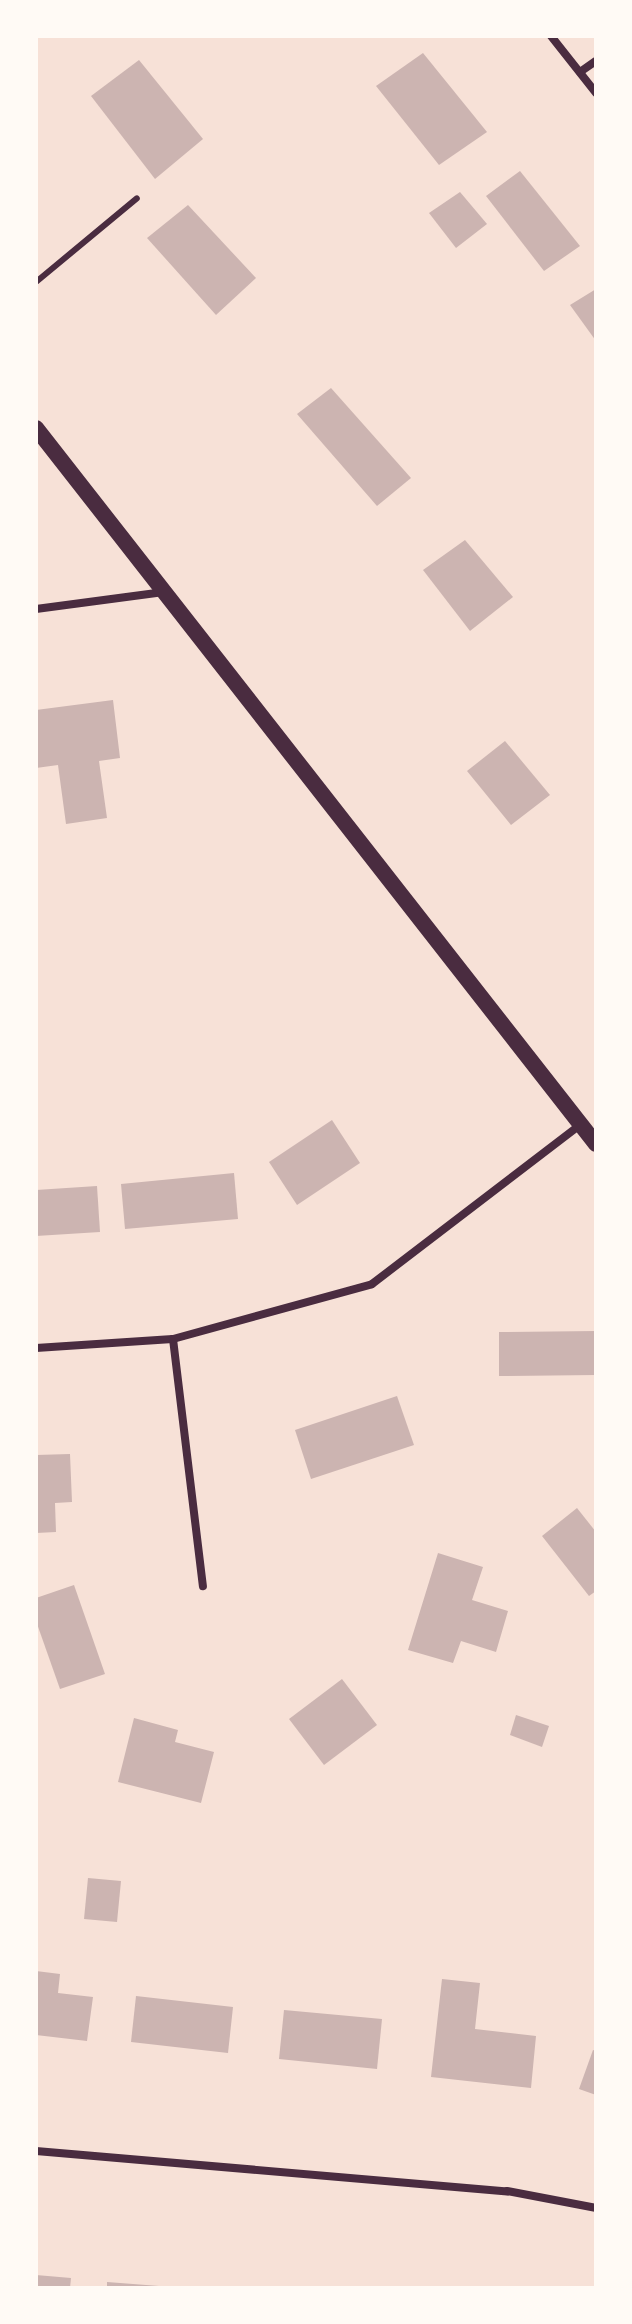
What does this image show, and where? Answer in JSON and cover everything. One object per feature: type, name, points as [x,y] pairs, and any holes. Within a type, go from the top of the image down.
[{"type":"main road","points":[[36,428],[596,1144]]},
{"type":"street","points":[[551,36],[596,93]]},
{"type":"street","points":[[580,72],[596,61]]},
{"type":"street","points":[[36,609],[164,591]]},
{"type":"street","points":[[36,1348],[173,1339],[372,1284],[580,1125]]},
{"type":"street","points":[[173,1339],[203,1586]]},
{"type":"street","points":[[36,2151],[507,2191],[596,2208]]},
{"type":"lane","points":[[36,282],[137,198]]},
{"type":"building","points":[[423,53],[487,132],[439,165],[376,86]]},
{"type":"building","points":[[139,60],[203,139],[155,179],[91,96]]},
{"type":"building","points":[[520,171],[580,246],[544,271],[486,196]]},
{"type":"building","points":[[460,192],[487,224],[456,248],[429,213]]},
{"type":"building","points":[[188,205],[256,278],[216,315],[147,238]]},
{"type":"building","points":[[596,289],[596,341],[570,305]]},
{"type":"building","points":[[331,388],[411,478],[377,506],[297,414]]},
{"type":"building","points":[[465,540],[513,597],[470,631],[423,570]]},
{"type":"building","points":[[113,700],[120,758],[99,761],[107,818],[66,824],[58,765],[36,768],[36,710]]},
{"type":"building","points":[[505,741],[550,795],[511,825],[467,771]]},
{"type":"building","points":[[332,1120],[360,1163],[297,1205],[269,1162]]},
{"type":"building","points":[[234,1173],[238,1219],[125,1229],[121,1184]]},
{"type":"building","points":[[97,1186],[100,1232],[36,1236],[36,1190]]},
{"type":"building","points":[[596,1331],[596,1375],[499,1376],[499,1332]]},
{"type":"building","points":[[397,1396],[414,1445],[311,1479],[295,1430]]},
{"type":"building","points":[[70,1454],[72,1502],[55,1503],[56,1532],[36,1533],[36,1455]]},
{"type":"building","points":[[577,1508],[596,1532],[596,1591],[589,1596],[542,1536]]},
{"type":"building","points":[[438,1553],[483,1567],[472,1600],[508,1611],[496,1652],[461,1641],[453,1663],[408,1650]]},
{"type":"building","points":[[74,1585],[105,1674],[60,1689],[36,1621],[36,1598]]},
{"type":"building","points":[[342,1679],[377,1725],[324,1765],[289,1719]]},
{"type":"building","points":[[516,1715],[549,1726],[542,1747],[510,1735]]},
{"type":"building","points":[[134,1718],[178,1730],[175,1742],[214,1752],[201,1803],[118,1782]]},
{"type":"building","points":[[88,1878],[121,1881],[117,1922],[84,1919]]},
{"type":"building","points":[[36,1971],[60,1974],[58,1993],[93,1997],[87,2041],[36,2035]]},
{"type":"building","points":[[442,1979],[480,1983],[475,2029],[536,2036],[531,2088],[431,2077]]},
{"type":"building","points":[[136,1996],[233,2007],[228,2053],[131,2042]]},
{"type":"building","points":[[284,2010],[382,2019],[377,2069],[279,2059]]},
{"type":"building","points":[[593,2050],[596,2051],[596,2095],[579,2089]]},
{"type":"building","points":[[36,2275],[71,2278],[70,2288],[36,2288]]},
{"type":"building","points":[[107,2282],[159,2286],[159,2288],[107,2288]]}]
